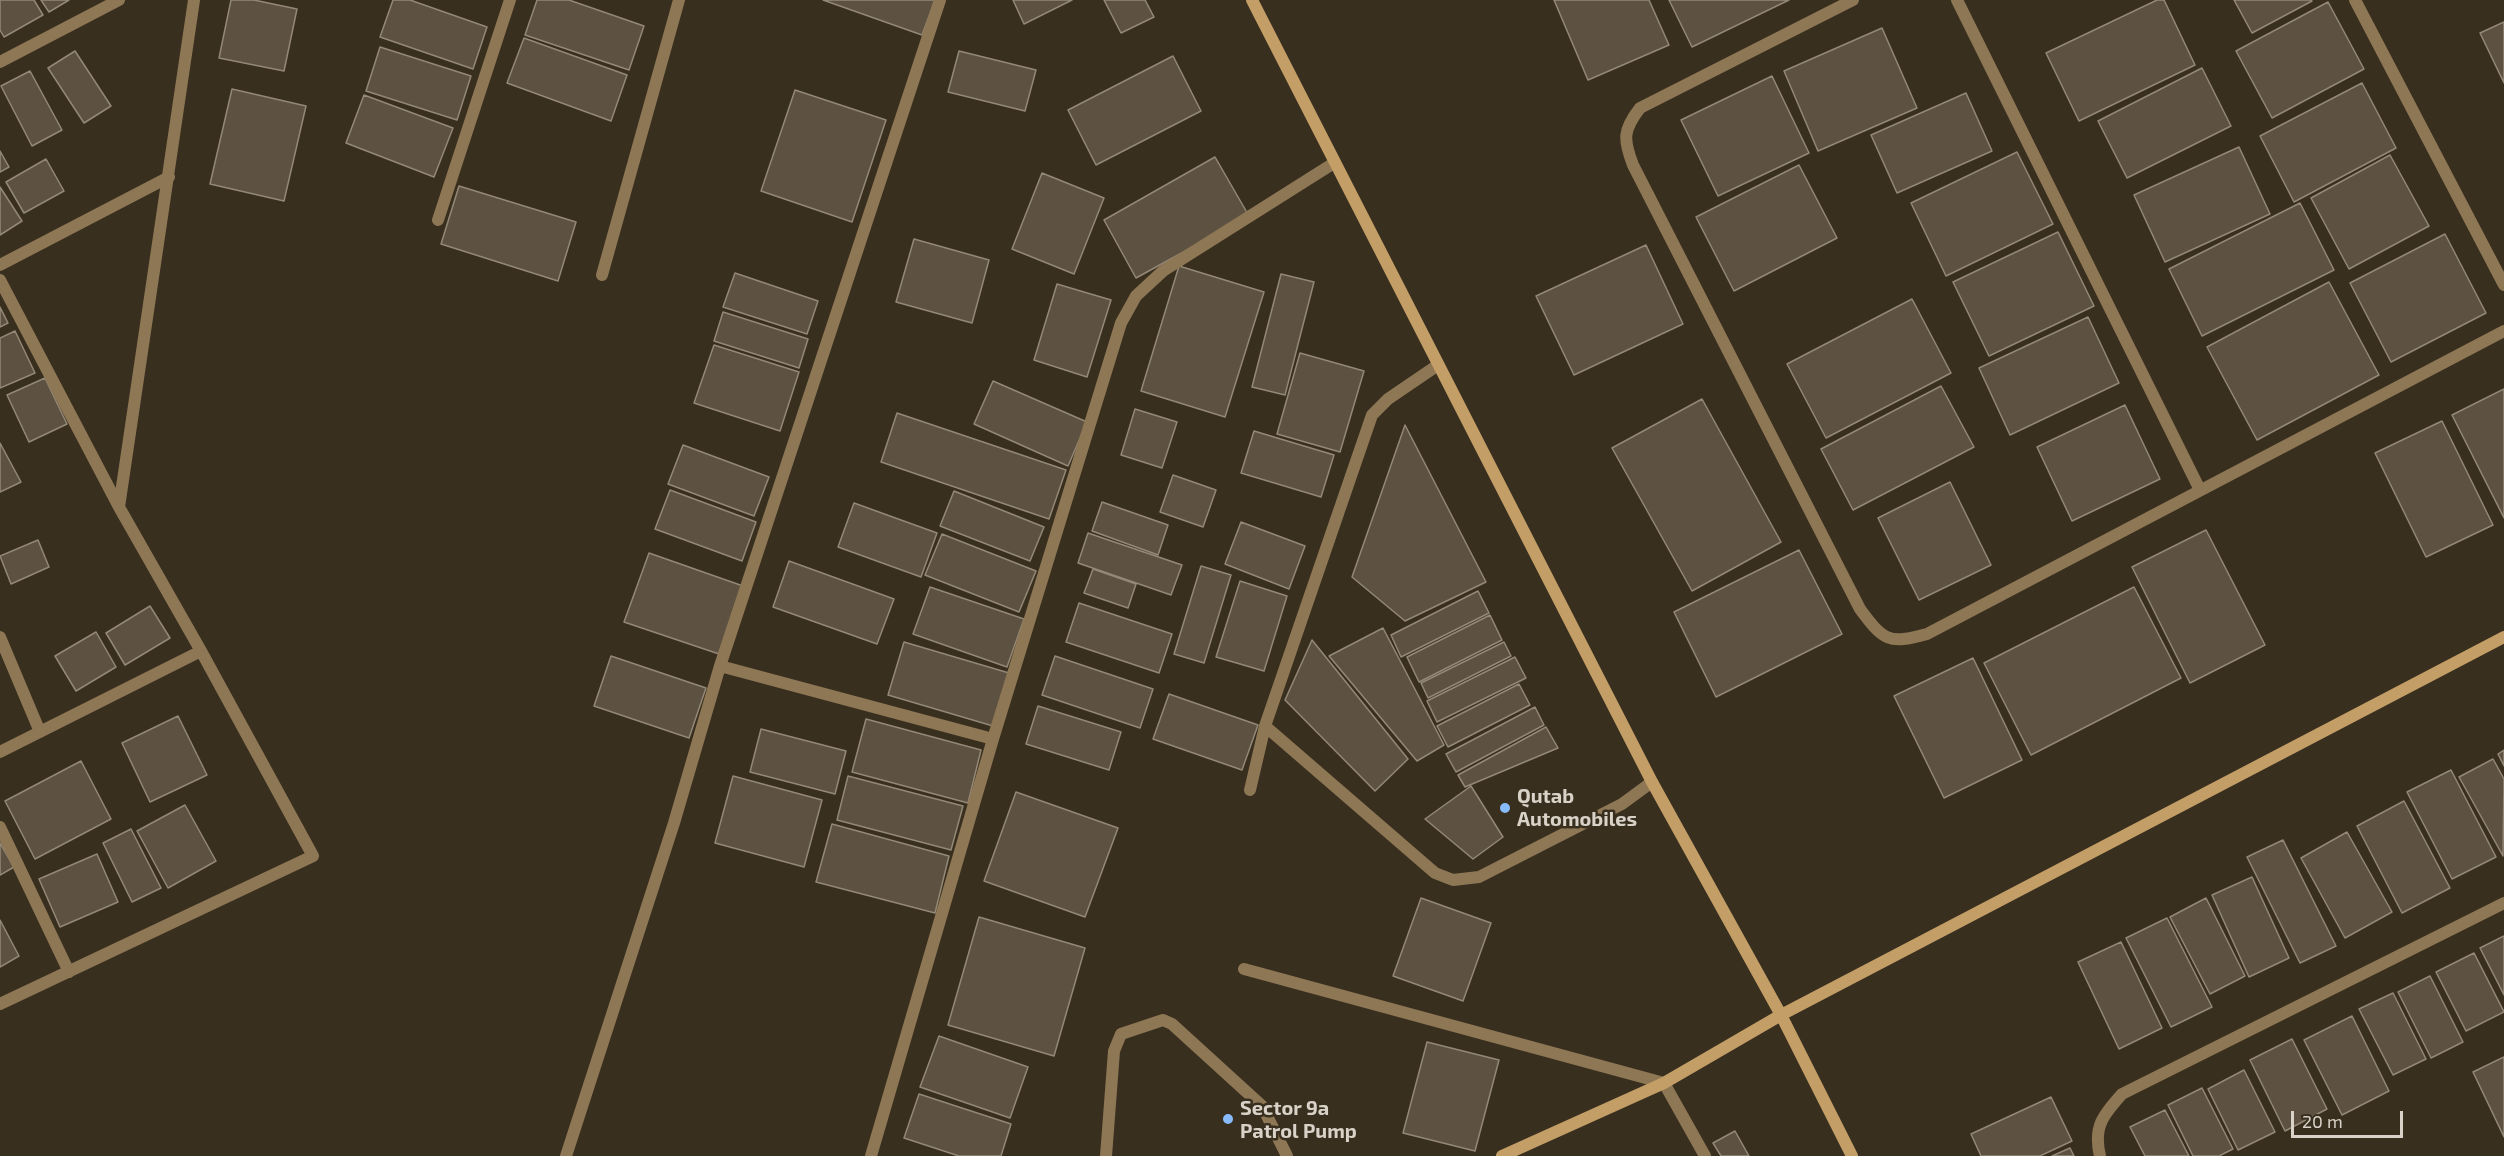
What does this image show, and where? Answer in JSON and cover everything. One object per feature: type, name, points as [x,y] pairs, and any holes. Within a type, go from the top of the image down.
[{"type":"street","points":[[0,62],[119,0]]},
{"type":"street","points":[[119,507],[194,0]]},
{"type":"street","points":[[438,220],[510,0]]},
{"type":"street","points":[[602,275],[679,0]]},
{"type":"street","points":[[566,1156],[674,823],[720,666],[940,0]]},
{"type":"street","points":[[1252,0],[1652,782],[1781,1015],[1852,1156]]},
{"type":"street","points":[[1853,0],[1640,108],[1627,125],[1625,145],[1633,165],[1860,609],[1878,633],[1902,641],[1927,634],[2504,331]]},
{"type":"street","points":[[1957,0],[2200,490]]},
{"type":"street","points":[[2355,0],[2504,285]]},
{"type":"street","points":[[871,1156],[993,739],[1121,323],[1136,296],[1163,271],[1334,163]]},
{"type":"street","points":[[0,265],[169,177]]},
{"type":"street","points":[[0,280],[119,507],[313,856],[0,1004]]},
{"type":"street","points":[[1250,790],[1265,726],[1372,415],[1388,399],[1438,365]]},
{"type":"street","points":[[0,637],[40,732]]},
{"type":"street","points":[[1502,1156],[1664,1083],[1781,1015],[2504,637]]},
{"type":"street","points":[[0,752],[201,651]]},
{"type":"street","points":[[720,666],[993,739]]},
{"type":"street","points":[[1265,726],[1435,873],[1454,880],[1479,877],[1622,804],[1652,782]]},
{"type":"street","points":[[0,827],[69,972]]},
{"type":"street","points":[[2100,1156],[2097,1142],[2102,1117],[2122,1094],[2504,903]]},
{"type":"street","points":[[1244,969],[1664,1083],[1705,1156]]},
{"type":"street","points":[[1106,1156],[1114,1051],[1117,1040],[1121,1034],[1163,1020],[1172,1024],[1262,1106],[1287,1156]]},
{"type":"building","points":[[0,0],[34,0],[43,15],[4,37],[0,30]]},
{"type":"building","points":[[41,0],[69,0],[49,12]]},
{"type":"building","points":[[231,0],[254,0],[297,9],[284,71],[219,58]]},
{"type":"building","points":[[393,0],[410,0],[487,27],[473,69],[380,37]]},
{"type":"building","points":[[537,0],[569,0],[644,26],[629,70],[525,35]]},
{"type":"building","points":[[823,0],[935,0],[922,35]]},
{"type":"building","points":[[1013,0],[1072,0],[1024,24]]},
{"type":"building","points":[[1104,0],[1145,0],[1154,17],[1121,33]]},
{"type":"building","points":[[1554,0],[1649,0],[1669,45],[1588,80]]},
{"type":"building","points":[[1669,0],[1789,0],[1692,47]]},
{"type":"building","points":[[2157,0],[2164,0],[2195,65],[2079,121],[2046,53]]},
{"type":"building","points":[[2234,0],[2311,0],[2312,1],[2252,33]]},
{"type":"building","points":[[2328,2],[2364,69],[2272,118],[2236,51]]},
{"type":"building","points":[[2504,22],[2504,83],[2480,33]]},
{"type":"building","points":[[1882,28],[1917,108],[1818,151],[1784,71]]},
{"type":"building","points":[[524,38],[627,75],[611,121],[507,83]]},
{"type":"building","points":[[380,47],[471,76],[457,120],[366,91]]},
{"type":"building","points":[[75,51],[111,106],[84,123],[48,68]]},
{"type":"building","points":[[959,51],[1036,70],[1025,111],[948,92]]},
{"type":"building","points":[[1173,56],[1201,111],[1096,165],[1068,110]]},
{"type":"building","points":[[2202,68],[2231,126],[2127,178],[2098,121]]},
{"type":"building","points":[[30,71],[62,130],[32,146],[1,86]]},
{"type":"building","points":[[1772,76],[1809,153],[1718,196],[1681,120]]},
{"type":"building","points":[[2362,83],[2396,148],[2294,202],[2260,136]]},
{"type":"building","points":[[232,89],[306,106],[284,201],[210,184]]},
{"type":"building","points":[[795,90],[886,120],[852,222],[761,191]]},
{"type":"building","points":[[1966,93],[1992,151],[1897,193],[1871,135]]},
{"type":"building","points":[[364,95],[453,128],[434,177],[346,143]]},
{"type":"building","points":[[2239,147],[2270,214],[2165,262],[2134,195]]},
{"type":"building","points":[[0,151],[9,167],[0,172]]},
{"type":"building","points":[[2017,152],[2053,224],[1946,276],[1911,203]]},
{"type":"building","points":[[2390,155],[2429,226],[2349,269],[2311,198]]},
{"type":"building","points":[[1215,157],[1249,216],[1136,278],[1104,220]]},
{"type":"building","points":[[46,159],[64,191],[24,213],[6,182]]},
{"type":"building","points":[[1799,165],[1837,238],[1734,291],[1696,217]]},
{"type":"building","points":[[1042,173],[1104,198],[1074,274],[1012,249]]},
{"type":"building","points":[[459,186],[576,222],[558,281],[441,244]]},
{"type":"building","points":[[0,187],[22,221],[0,235]]},
{"type":"building","points":[[2300,203],[2334,270],[2202,336],[2169,269]]},
{"type":"building","points":[[2058,232],[2094,306],[1989,356],[1953,282]]},
{"type":"building","points":[[2445,234],[2486,313],[2391,362],[2350,283]]},
{"type":"building","points":[[914,239],[989,260],[972,323],[896,302]]},
{"type":"building","points":[[1646,245],[1683,324],[1574,375],[1536,296]]},
{"type":"building","points":[[1179,266],[1264,292],[1225,417],[1141,391]]},
{"type":"building","points":[[735,273],[818,301],[807,334],[723,307]]},
{"type":"building","points":[[1281,274],[1314,282],[1285,395],[1252,387]]},
{"type":"building","points":[[2329,282],[2379,375],[2257,440],[2207,347]]},
{"type":"building","points":[[1057,284],[1111,300],[1087,377],[1034,360]]},
{"type":"building","points":[[1912,299],[1951,373],[1826,438],[1787,364]]},
{"type":"building","points":[[0,307],[8,323],[0,327]]},
{"type":"building","points":[[723,312],[808,339],[799,368],[714,341]]},
{"type":"building","points":[[2088,317],[2119,383],[2010,435],[1979,368]]},
{"type":"building","points":[[15,331],[35,373],[0,388],[0,338]]},
{"type":"building","points":[[714,345],[799,372],[780,431],[694,403]]},
{"type":"building","points":[[1300,353],[1364,371],[1340,452],[1277,434]]},
{"type":"building","points":[[45,378],[67,424],[29,442],[7,395]]},
{"type":"building","points":[[993,381],[1087,422],[1068,466],[974,424]]},
{"type":"building","points":[[1941,386],[1974,447],[1853,510],[1821,449]]},
{"type":"building","points":[[2504,389],[2504,518],[2452,415]]},
{"type":"building","points":[[1702,399],[1781,542],[1692,591],[1612,448]]},
{"type":"building","points":[[2125,405],[2160,479],[2072,521],[2037,447]]},
{"type":"building","points":[[1135,409],[1177,422],[1162,468],[1121,455]]},
{"type":"building","points":[[897,413],[1066,470],[1049,519],[881,462]]},
{"type":"building","points":[[2442,421],[2493,525],[2426,557],[2375,453]]},
{"type":"building","points":[[1405,425],[1486,582],[1405,621],[1352,577]]},
{"type":"building","points":[[1254,431],[1334,455],[1321,497],[1241,473]]},
{"type":"building","points":[[0,443],[21,482],[0,492]]},
{"type":"building","points":[[683,445],[769,477],[754,516],[668,484]]},
{"type":"building","points":[[1173,475],[1216,490],[1203,527],[1160,512]]},
{"type":"building","points":[[1950,482],[1991,565],[1919,600],[1878,518]]},
{"type":"building","points":[[670,490],[756,522],[742,561],[655,529]]},
{"type":"building","points":[[954,491],[1044,527],[1030,561],[940,526]]},
{"type":"building","points":[[1102,502],[1168,525],[1158,555],[1092,531]]},
{"type":"building","points":[[854,503],[937,533],[921,577],[838,547]]},
{"type":"building","points":[[1241,522],[1305,546],[1289,589],[1225,564]]},
{"type":"building","points":[[2206,530],[2265,645],[2190,683],[2132,567]]},
{"type":"building","points":[[1088,533],[1182,565],[1171,595],[1078,563]]},
{"type":"building","points":[[942,534],[1036,571],[1019,612],[925,575]]},
{"type":"building","points":[[38,540],[49,567],[11,584],[0,556]]},
{"type":"building","points":[[1799,550],[1842,634],[1716,697],[1674,612]]},
{"type":"building","points":[[649,553],[743,586],[719,654],[624,622]]},
{"type":"building","points":[[789,561],[894,599],[877,644],[773,607]]},
{"type":"building","points":[[1201,566],[1231,575],[1204,663],[1174,654]]},
{"type":"building","points":[[1093,569],[1136,584],[1128,608],[1084,593]]},
{"type":"building","points":[[1240,581],[1287,596],[1264,671],[1216,657]]},
{"type":"building","points":[[930,587],[1024,619],[1007,667],[913,634]]},
{"type":"building","points":[[2134,587],[2181,678],[2031,755],[1984,663]]},
{"type":"building","points":[[1478,591],[1489,613],[1401,657],[1391,635]]},
{"type":"building","points":[[1079,603],[1172,634],[1159,673],[1066,642]]},
{"type":"building","points":[[150,606],[170,638],[125,665],[106,633]]},
{"type":"building","points":[[1490,615],[1502,640],[1419,682],[1407,657]]},
{"type":"building","points":[[1383,628],[1444,745],[1417,761],[1329,656]]},
{"type":"building","points":[[96,632],[116,667],[76,691],[55,656]]},
{"type":"building","points":[[1312,640],[1408,759],[1375,791],[1285,700]]},
{"type":"building","points":[[904,642],[1009,673],[993,726],[888,695]]},
{"type":"building","points":[[1504,642],[1511,656],[1428,698],[1421,683]]},
{"type":"building","points":[[611,656],[706,688],[689,738],[594,706]]},
{"type":"building","points":[[1055,656],[1153,689],[1140,728],[1042,695]]},
{"type":"building","points":[[1515,657],[1526,678],[1437,722],[1427,701]]},
{"type":"building","points":[[1973,658],[2022,760],[1944,798],[1894,696]]},
{"type":"building","points":[[1519,684],[1530,705],[1448,747],[1437,726]]},
{"type":"building","points":[[1169,694],[1258,725],[1242,770],[1153,739]]},
{"type":"building","points":[[1038,706],[1121,732],[1109,770],[1026,744]]},
{"type":"building","points":[[1535,707],[1544,725],[1456,772],[1446,754]]},
{"type":"building","points":[[178,716],[207,775],[150,802],[122,743]]},
{"type":"building","points":[[866,719],[981,750],[968,803],[852,772]]},
{"type":"building","points":[[1546,727],[1558,748],[1465,787],[1458,775]]},
{"type":"building","points":[[761,729],[846,751],[835,794],[750,772]]},
{"type":"building","points":[[2504,750],[2504,766],[2498,754]]},
{"type":"building","points":[[2493,759],[2504,779],[2503,856],[2459,777]]},
{"type":"building","points":[[81,761],[111,819],[35,859],[5,801]]},
{"type":"building","points":[[2451,770],[2496,857],[2452,879],[2407,792]]},
{"type":"building","points":[[733,776],[822,800],[804,867],[715,843]]},
{"type":"building","points":[[848,776],[963,806],[951,850],[837,820]]},
{"type":"building","points":[[1471,786],[1503,837],[1473,859],[1425,819]]},
{"type":"building","points":[[1016,792],[1118,828],[1085,917],[984,881]]},
{"type":"building","points":[[2404,801],[2450,888],[2402,913],[2357,826]]},
{"type":"building","points":[[185,805],[216,861],[168,888],[137,831]]},
{"type":"building","points":[[832,824],[949,856],[935,913],[816,882]]},
{"type":"building","points":[[131,829],[161,888],[132,902],[103,843]]},
{"type":"building","points":[[2347,832],[2392,912],[2345,938],[2301,858]]},
{"type":"building","points":[[2283,840],[2336,946],[2300,963],[2247,857]]},
{"type":"building","points":[[0,843],[14,867],[0,875]]},
{"type":"building","points":[[97,854],[118,902],[60,927],[39,879]]},
{"type":"building","points":[[2252,877],[2289,958],[2249,977],[2212,895]]},
{"type":"building","points":[[1421,898],[1491,923],[1463,1001],[1393,976]]},
{"type":"building","points":[[2206,898],[2245,976],[2210,994],[2170,917]]},
{"type":"building","points":[[979,917],[1085,948],[1054,1056],[948,1025]]},
{"type":"building","points":[[2167,918],[2212,1007],[2171,1027],[2126,938]]},
{"type":"building","points":[[0,920],[19,956],[0,967]]},
{"type":"building","points":[[2504,936],[2504,995],[2480,948]]},
{"type":"building","points":[[2121,942],[2162,1028],[2119,1049],[2078,962]]},
{"type":"building","points":[[2474,953],[2504,1012],[2466,1031],[2436,972]]},
{"type":"building","points":[[2430,976],[2463,1042],[2431,1058],[2398,992]]},
{"type":"building","points":[[2393,993],[2426,1059],[2393,1075],[2359,1009]]},
{"type":"building","points":[[2352,1016],[2389,1091],[2342,1115],[2304,1040]]},
{"type":"building","points":[[939,1036],[1028,1067],[1010,1118],[920,1087]]},
{"type":"building","points":[[2292,1039],[2327,1109],[2285,1131],[2250,1060]]},
{"type":"building","points":[[1427,1042],[1499,1060],[1475,1151],[1403,1133]]},
{"type":"building","points":[[2504,1057],[2504,1137],[2473,1072]]},
{"type":"building","points":[[2244,1070],[2275,1132],[2238,1150],[2208,1089]]},
{"type":"building","points":[[2202,1088],[2233,1149],[2219,1156],[2193,1156],[2168,1105]]},
{"type":"building","points":[[919,1094],[1011,1124],[1001,1156],[959,1156],[904,1138]]},
{"type":"building","points":[[2051,1097],[2072,1141],[2040,1156],[1981,1156],[1971,1134]]},
{"type":"building","points":[[2165,1110],[2189,1156],[2145,1156],[2130,1127]]},
{"type":"building","points":[[1735,1131],[1749,1156],[1721,1156],[1713,1143]]},
{"type":"building","points":[[2070,1148],[2074,1156],[2052,1156]]},
{"type":"place","name":"Qutab Automobiles","points":[[1505,808]]},
{"type":"place","name":"Sector 9a Patrol Pump","points":[[1228,1119]]}]
